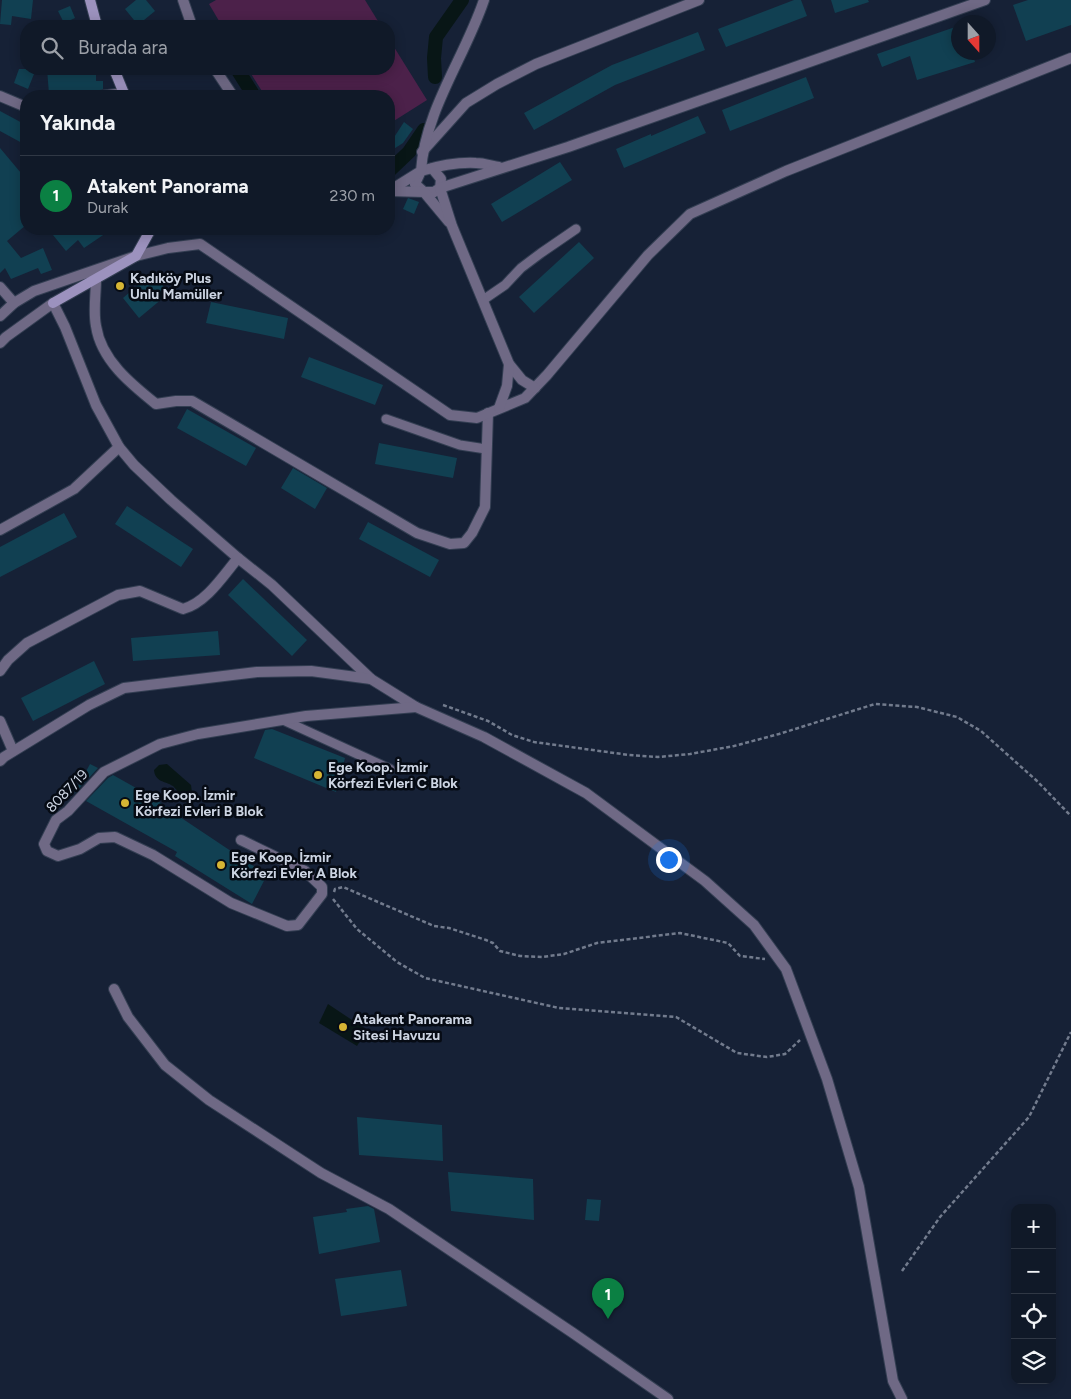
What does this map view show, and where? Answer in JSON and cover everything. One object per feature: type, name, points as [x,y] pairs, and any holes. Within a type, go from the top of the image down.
[{"type":"street","points":[[90,0],[95,20]]},
{"type":"street","points":[[182,0],[190,20]]},
{"type":"street","points":[[452,226],[415,184],[421,171],[422,152],[443,92],[460,59],[484,0]]},
{"type":"street","points":[[422,152],[466,103],[497,84],[536,64],[699,0]]},
{"type":"street","points":[[395,191],[434,192],[440,188],[500,167],[568,147],[985,0]]},
{"type":"street","points":[[0,316],[14,303],[34,291],[136,256],[168,248],[200,244],[450,415],[477,418],[525,398],[547,375],[648,255],[690,214],[786,171],[1071,58]]},
{"type":"street","points":[[117,75],[123,90]]},
{"type":"street","points":[[219,75],[229,90]]},
{"type":"street","points":[[0,96],[20,104]]},
{"type":"street","points":[[395,187],[421,171],[432,168],[476,163],[500,167]]},
{"type":"street","points":[[432,168],[441,179],[440,188],[452,226],[509,364],[522,380],[534,388]]},
{"type":"street","points":[[0,343],[53,303],[136,256],[148,235]]},
{"type":"street","points":[[96,279],[96,326],[101,342],[112,362],[125,378],[156,404],[176,401],[192,402],[417,533],[450,544],[464,543],[472,533],[485,507],[488,413]]},
{"type":"street","points":[[0,287],[14,303]]},
{"type":"street","points":[[53,303],[65,327],[96,405],[119,447],[134,465],[238,558],[272,585],[371,678],[416,707],[484,738],[586,793],[706,881],[754,925],[786,969],[827,1079],[859,1187],[894,1381],[902,1399]]},
{"type":"street","points":[[499,408],[507,386],[509,364]]},
{"type":"street","points":[[0,530],[74,489],[119,447]]},
{"type":"street","points":[[0,671],[8,660],[28,643],[118,595],[140,591],[183,609],[188,608],[199,602],[238,558]]},
{"type":"street","points":[[0,761],[13,751],[89,705],[124,688],[257,672],[311,671],[371,678]]},
{"type":"street","name":"8087/19","points":[[241,840],[305,871],[322,887],[322,894],[298,925],[287,926],[231,903],[153,855],[115,837],[99,838],[80,849],[58,856],[47,851],[44,844],[56,820],[68,811],[104,772],[160,744],[198,734],[306,716],[416,707]]},
{"type":"street","points":[[0,721],[13,751]]},
{"type":"street","points":[[114,989],[128,1016],[165,1065],[209,1100],[321,1173],[389,1208],[668,1399]]},
{"type":"lane","points":[[483,300],[505,285],[521,268],[576,229]]},
{"type":"lane","points":[[386,419],[460,445],[486,449]]},
{"type":"lane","points":[[283,720],[390,769]]},
{"type":"path","points":[[443,705],[488,721],[512,735],[534,742],[628,755],[658,757],[690,754],[734,746],[780,734],[875,704],[917,707],[957,717],[982,731],[1037,780],[1071,816]]},
{"type":"path","points":[[780,961],[740,956],[728,943],[680,933],[597,943],[564,954],[542,957],[520,956],[500,951],[493,943],[486,940],[449,928],[434,926],[343,887],[335,889],[332,895],[334,901],[357,929],[397,962],[426,978],[559,1008],[676,1017],[737,1053],[768,1058],[785,1054],[798,1043],[808,1029]]},
{"type":"path","points":[[902,1271],[940,1217],[1029,1117],[1071,1032]]},
{"type":"shaded area","points":[[216,0],[365,0],[377,20],[218,20],[209,4]]},
{"type":"shaded area","points":[[395,49],[427,100],[395,120],[395,90],[261,90],[252,75],[395,75]]},
{"type":"shaded area","points":[[167,764],[191,785],[192,793],[182,796],[173,786],[156,777],[154,770],[159,765]]},
{"type":"shaded area","name":"Atakent Panorama Sitesi Havuzu","points":[[328,1004],[367,1030],[357,1046],[319,1023]]},
{"type":"building","points":[[2,0],[33,0],[31,19],[12,16],[11,25],[0,24]]},
{"type":"building","points":[[136,0],[146,0],[155,11],[144,20],[134,20],[125,9]]},
{"type":"building","points":[[794,0],[801,0],[807,16],[726,47],[718,29]]},
{"type":"building","points":[[831,0],[868,0],[869,2],[835,13]]},
{"type":"building","points":[[1028,0],[1071,0],[1071,25],[1026,41],[1013,5]]},
{"type":"building","points":[[70,6],[75,18],[62,20],[58,11]]},
{"type":"building","points":[[951,28],[951,60],[974,60],[975,62],[917,80],[910,56],[882,67],[877,54]]},
{"type":"building","points":[[698,32],[705,50],[615,85],[534,130],[524,113],[612,65]]},
{"type":"building","points":[[19,69],[20,75],[34,75],[28,89],[14,83]]},
{"type":"building","points":[[47,75],[96,75],[96,81],[103,81],[103,89],[100,90],[49,90]]},
{"type":"building","points":[[806,77],[814,98],[730,131],[722,110]]},
{"type":"building","points":[[0,111],[20,122],[20,142],[0,131]]},
{"type":"building","points":[[698,116],[706,133],[624,168],[616,149]]},
{"type":"building","points":[[404,122],[413,129],[403,143],[395,148],[395,136]]},
{"type":"building","points":[[0,148],[20,172],[20,230],[7,241],[21,258],[43,248],[52,270],[41,274],[38,268],[11,279],[5,268],[0,273]]},
{"type":"building","points":[[560,162],[572,180],[502,222],[491,204]]},
{"type":"building","points":[[408,198],[419,202],[414,214],[403,209]]},
{"type":"building","points":[[53,235],[103,235],[84,248],[78,240],[66,251]]},
{"type":"building","points":[[579,242],[594,258],[534,313],[519,297]]},
{"type":"building","points":[[152,273],[169,293],[139,318],[123,298]]},
{"type":"building","points":[[211,302],[288,318],[284,339],[206,323]]},
{"type":"building","points":[[309,357],[383,385],[375,405],[301,377]]},
{"type":"building","points":[[187,409],[256,448],[246,466],[177,428]]},
{"type":"building","points":[[379,443],[457,458],[453,478],[375,464]]},
{"type":"building","points":[[293,468],[327,488],[315,509],[281,488]]},
{"type":"building","points":[[127,506],[193,549],[181,567],[115,524]]},
{"type":"building","points":[[64,513],[77,537],[0,577],[0,547]]},
{"type":"building","points":[[368,522],[439,560],[430,577],[359,539]]},
{"type":"building","points":[[243,579],[307,640],[292,656],[228,595]]},
{"type":"building","points":[[218,631],[220,655],[133,661],[131,638]]},
{"type":"building","points":[[94,661],[105,684],[33,721],[21,698]]},
{"type":"building","name":"Ege Koop. İzmir Körfezi Evleri C Blok","points":[[272,729],[345,758],[336,792],[254,758],[265,730]]},
{"type":"building","points":[[90,764],[98,768],[74,794]]},
{"type":"building","points":[[113,775],[175,812],[267,875],[252,904],[175,856],[177,852],[86,801]]},
{"type":"building","points":[[357,1117],[442,1125],[443,1161],[359,1155]]},
{"type":"building","points":[[448,1172],[533,1179],[534,1220],[451,1211]]},
{"type":"building","points":[[587,1199],[601,1200],[599,1221],[585,1220]]},
{"type":"building","points":[[368,1206],[374,1209],[380,1242],[319,1254],[313,1217],[347,1212],[346,1209]]},
{"type":"building","points":[[401,1270],[407,1306],[341,1316],[335,1279]]},
{"type":"waterway","points":[[435,77],[436,37],[462,0]]},
{"type":"waterway","points":[[241,75],[250,90]]},
{"type":"waterway","points":[[395,165],[409,152],[424,130]]},
{"type":"place","name":"Kadıköy Plus Unlu Mamüller","points":[[120,286]]},
{"type":"place","name":"Ege Koop. İzmir Körfezi Evleri C Blok","points":[[318,775]]},
{"type":"place","name":"Ege Koop. İzmir Körfezi Evleri B Blok","points":[[125,803]]},
{"type":"place","name":"Ege Koop. İzmir Körfezi Evler A Blok","points":[[221,865]]},
{"type":"place","name":"Atakent Panorama Sitesi Havuzu","points":[[343,1027]]},
{"type":"place","name":"Atakent Panorama","points":[[608,1319]]}]
